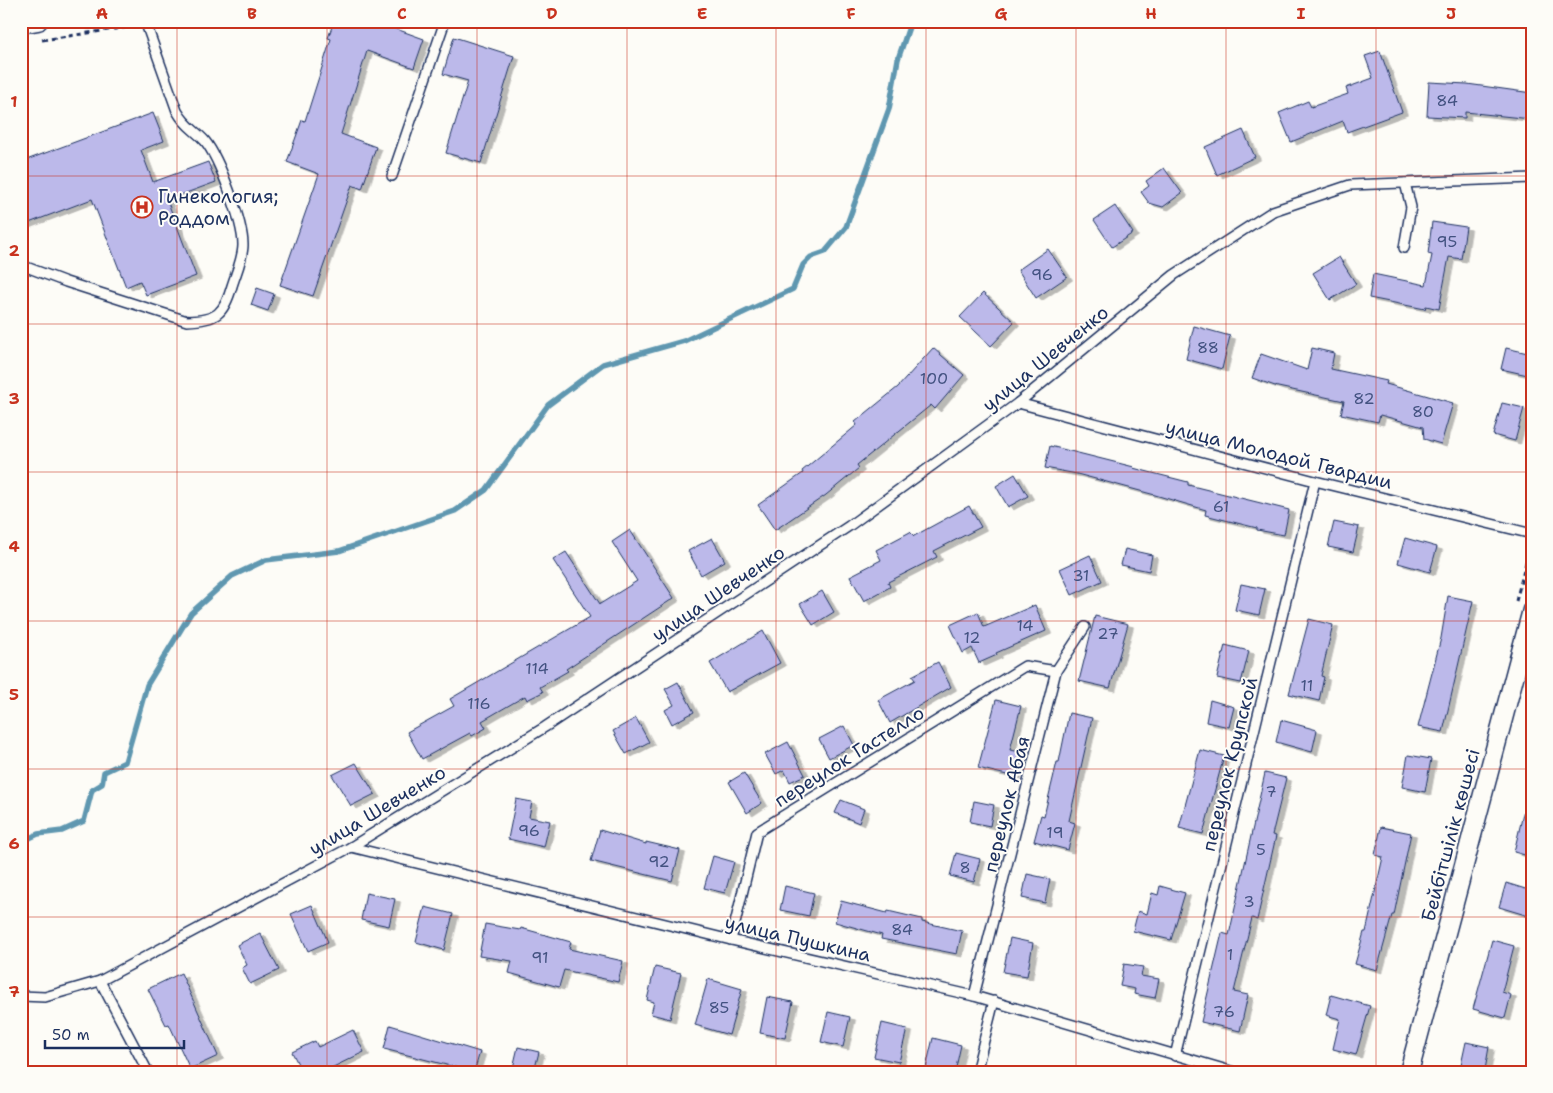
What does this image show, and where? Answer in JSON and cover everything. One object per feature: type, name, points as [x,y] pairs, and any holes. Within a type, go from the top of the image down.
[{"type":"street","points":[[21,24],[38,21]]},
{"type":"street","name":"Бейбітшілік көшесі","points":[[1409,1072],[1532,610]]},
{"type":"lane","points":[[392,176],[445,21]]},
{"type":"lane","points":[[21,265],[187,322],[204,321],[216,317],[226,305],[243,245],[236,212],[213,153],[204,140],[184,124],[177,110],[146,23]]},
{"type":"lane","name":"улица Шевченко","points":[[21,996],[46,997],[100,981],[351,847],[545,728],[849,526],[1018,403],[1174,275],[1273,211],[1350,185],[1532,178]]},
{"type":"lane","points":[[1404,248],[1411,207],[1406,183]]},
{"type":"lane","name":"улица Молодой Гвардии","points":[[1018,403],[1315,481],[1532,534]]},
{"type":"lane","name":"переулок Крупской","points":[[1175,1056],[1315,481]]},
{"type":"lane","name":"переулок Абая","points":[[974,996],[1056,671],[1085,626]]},
{"type":"lane","name":"переулок Гастелло","points":[[731,940],[758,832],[1025,666],[1056,671]]},
{"type":"lane","name":"улица Пушкина","points":[[351,847],[731,940],[994,1001],[1234,1072]]},
{"type":"lane","points":[[100,981],[148,1072]]},
{"type":"lane","points":[[976,1072],[994,1001]]},
{"type":"path","points":[[40,40],[146,23]]},
{"type":"building","points":[[334,21],[374,21],[424,39],[414,68],[367,51],[341,134],[376,147],[362,189],[352,185],[313,296],[280,285],[319,174],[287,162],[302,120],[305,121],[331,39],[328,38]]},
{"type":"building","points":[[454,37],[514,56],[481,163],[446,153],[468,81],[443,74]]},
{"type":"building","points":[[1380,51],[1402,112],[1347,132],[1343,121],[1291,142],[1279,113],[1308,101],[1311,107],[1348,94],[1346,88],[1373,78],[1365,56]]},
{"type":"building","points":[[1429,82],[1467,84],[1532,93],[1531,119],[1465,112],[1465,118],[1427,116]]},
{"type":"building","name":"Гинекология; Роддом","points":[[153,113],[164,141],[141,150],[153,182],[208,162],[216,182],[167,200],[196,276],[146,295],[140,281],[126,287],[92,199],[21,226],[21,162]]},
{"type":"building","points":[[1243,130],[1255,157],[1217,175],[1205,147]]},
{"type":"building","points":[[1164,168],[1182,193],[1163,207],[1149,203],[1141,192],[1149,186],[1146,181]]},
{"type":"building","points":[[1115,206],[1133,233],[1112,247],[1094,220]]},
{"type":"building","points":[[1432,222],[1466,227],[1461,259],[1449,257],[1439,309],[1426,306],[1425,309],[1369,298],[1373,274],[1426,285],[1432,255],[1428,254]]},
{"type":"building","points":[[1048,249],[1067,277],[1036,298],[1018,270]]},
{"type":"building","points":[[1339,257],[1356,284],[1330,300],[1313,273]]},
{"type":"building","points":[[257,288],[274,294],[268,311],[251,305]]},
{"type":"building","points":[[983,293],[1014,322],[991,346],[960,317]]},
{"type":"building","points":[[1194,326],[1230,336],[1222,369],[1186,359]]},
{"type":"building","points":[[933,348],[964,375],[935,409],[931,405],[857,465],[859,468],[826,495],[775,530],[758,505],[803,473],[802,471],[857,425],[855,422],[898,387]]},
{"type":"building","points":[[1312,348],[1334,353],[1331,369],[1387,381],[1386,384],[1453,403],[1441,444],[1424,439],[1423,427],[1380,415],[1378,422],[1341,414],[1344,401],[1278,387],[1252,378],[1261,354],[1307,370]]},
{"type":"building","points":[[1506,348],[1532,354],[1532,376],[1501,369]]},
{"type":"building","points":[[1502,403],[1524,408],[1515,441],[1493,435]]},
{"type":"building","points":[[1050,446],[1188,482],[1188,485],[1289,510],[1284,535],[1257,530],[1257,528],[1205,515],[1206,510],[1155,495],[1077,474],[1045,468]]},
{"type":"building","points":[[1015,474],[1028,496],[1008,507],[996,486]]},
{"type":"building","points":[[969,506],[981,527],[934,551],[937,557],[888,582],[890,587],[864,601],[850,576],[881,560],[876,550],[910,532],[914,536]]},
{"type":"building","points":[[1334,522],[1359,527],[1353,552],[1328,547]]},
{"type":"building","points":[[630,530],[674,598],[566,669],[568,671],[540,687],[543,692],[527,700],[525,696],[482,721],[486,728],[472,736],[470,733],[422,759],[407,732],[454,706],[450,699],[590,617],[553,560],[566,552],[600,604],[637,581],[612,542]]},
{"type":"building","points":[[712,538],[725,561],[701,575],[688,551]]},
{"type":"building","points":[[1405,538],[1437,547],[1430,572],[1398,563]]},
{"type":"building","points":[[1125,549],[1152,555],[1149,571],[1121,565]]},
{"type":"building","points":[[1090,555],[1102,581],[1072,595],[1060,569]]},
{"type":"building","points":[[1241,584],[1265,589],[1259,615],[1235,610]]},
{"type":"building","points":[[822,591],[834,612],[813,625],[800,604]]},
{"type":"building","points":[[1448,596],[1473,601],[1443,732],[1418,727],[1441,638]]},
{"type":"building","points":[[1035,605],[1046,631],[996,653],[997,655],[979,663],[972,648],[963,653],[950,625],[978,612],[984,627]]},
{"type":"building","points":[[1095,616],[1128,624],[1110,688],[1079,681]]},
{"type":"building","points":[[1309,619],[1333,625],[1321,676],[1324,677],[1319,701],[1289,694]]},
{"type":"building","points":[[763,631],[780,663],[727,692],[710,663]]},
{"type":"building","points":[[1225,645],[1249,651],[1241,683],[1217,678]]},
{"type":"building","points":[[938,662],[951,687],[890,723],[878,700],[915,680],[912,676]]},
{"type":"building","points":[[678,682],[694,712],[672,724],[665,710],[674,705],[665,689]]},
{"type":"building","points":[[996,700],[1021,706],[1010,750],[1021,752],[1015,777],[978,768]]},
{"type":"building","points":[[1210,700],[1234,707],[1229,727],[1206,722]]},
{"type":"building","points":[[1069,713],[1092,718],[1069,821],[1075,823],[1068,850],[1034,841],[1041,815],[1044,816],[1057,762],[1059,762]]},
{"type":"building","points":[[636,718],[649,742],[626,754],[613,731]]},
{"type":"building","points":[[1281,720],[1317,730],[1312,752],[1276,742]]},
{"type":"building","points":[[844,726],[854,745],[829,758],[819,739]]},
{"type":"building","points":[[788,742],[805,775],[790,782],[784,770],[776,774],[765,754]]},
{"type":"building","points":[[1200,750],[1224,756],[1203,834],[1179,828]]},
{"type":"building","points":[[1408,755],[1431,759],[1425,792],[1402,787]]},
{"type":"building","points":[[356,763],[375,794],[351,806],[332,775]]},
{"type":"building","points":[[744,773],[762,803],[747,813],[729,782]]},
{"type":"building","points":[[1265,773],[1286,778],[1272,835],[1276,836],[1257,920],[1252,918],[1234,992],[1248,995],[1240,1031],[1201,1022],[1222,933],[1229,935]]},
{"type":"building","points":[[516,799],[532,802],[529,817],[550,821],[544,847],[508,839]]},
{"type":"building","points":[[841,800],[864,809],[859,823],[835,813]]},
{"type":"building","points":[[974,801],[994,805],[990,826],[970,822]]},
{"type":"building","points":[[1526,801],[1532,802],[1532,857],[1514,852]]},
{"type":"building","points":[[1381,827],[1411,833],[1394,915],[1392,915],[1377,970],[1355,964],[1364,932],[1366,932],[1383,857],[1375,855]]},
{"type":"building","points":[[600,830],[646,844],[646,842],[680,850],[672,881],[591,861]]},
{"type":"building","points":[[956,853],[980,859],[974,882],[950,876]]},
{"type":"building","points":[[713,856],[734,862],[725,893],[704,888]]},
{"type":"building","points":[[1027,874],[1050,879],[1045,903],[1022,898]]},
{"type":"building","points":[[1506,883],[1532,891],[1532,917],[1499,907]]},
{"type":"building","points":[[785,886],[814,893],[809,916],[780,910]]},
{"type":"building","points":[[1160,886],[1185,893],[1171,940],[1133,931],[1138,911],[1147,914],[1152,893],[1158,895]]},
{"type":"building","points":[[366,893],[395,899],[389,926],[361,920]]},
{"type":"building","points":[[841,901],[887,913],[888,911],[922,919],[922,922],[962,931],[957,954],[881,939],[882,935],[835,922]]},
{"type":"building","points":[[312,905],[328,942],[308,951],[291,914]]},
{"type":"building","points":[[425,907],[453,914],[444,950],[416,942]]},
{"type":"building","points":[[485,924],[520,930],[521,928],[571,942],[569,949],[623,961],[618,982],[564,970],[559,987],[509,973],[512,961],[479,956]]},
{"type":"building","points":[[260,933],[279,970],[250,984],[242,968],[247,965],[237,945]]},
{"type":"building","points":[[1010,938],[1033,943],[1027,976],[1003,972]]},
{"type":"building","points":[[1492,940],[1514,946],[1502,992],[1511,995],[1505,1018],[1473,1009]]},
{"type":"building","points":[[1124,964],[1143,967],[1141,976],[1159,979],[1155,998],[1134,994],[1135,989],[1120,986]]},
{"type":"building","points":[[655,967],[681,973],[670,1019],[651,1014],[654,1002],[647,1000]]},
{"type":"building","points":[[181,973],[218,1056],[190,1069],[169,1024],[166,1025],[148,989]]},
{"type":"building","points":[[708,979],[742,989],[729,1035],[695,1025]]},
{"type":"building","points":[[1331,995],[1370,1006],[1356,1055],[1333,1049],[1340,1019],[1326,1015]]},
{"type":"building","points":[[767,997],[793,1002],[785,1038],[760,1033]]},
{"type":"building","points":[[828,1012],[850,1017],[843,1047],[821,1042]]},
{"type":"building","points":[[882,1023],[907,1029],[899,1062],[874,1057]]},
{"type":"building","points":[[390,1025],[480,1052],[474,1072],[384,1049]]},
{"type":"building","points":[[353,1030],[364,1052],[323,1072],[302,1072],[292,1052],[315,1041],[318,1047]]},
{"type":"building","points":[[933,1038],[961,1045],[955,1072],[925,1072]]},
{"type":"building","points":[[1466,1042],[1489,1047],[1485,1070],[1461,1065]]},
{"type":"building","points":[[518,1047],[539,1052],[534,1072],[512,1072]]},
{"type":"waterway","points":[[21,842],[38,834],[62,831],[84,821],[92,790],[102,784],[104,772],[125,762],[147,685],[191,613],[232,576],[266,560],[339,551],[455,511],[486,490],[548,405],[603,364],[684,341],[793,289],[803,265],[811,257],[825,252],[846,227],[889,109],[898,59],[911,21]]},
{"type":"place","name":"Гинекология; Роддом","points":[[142,207]]}]
